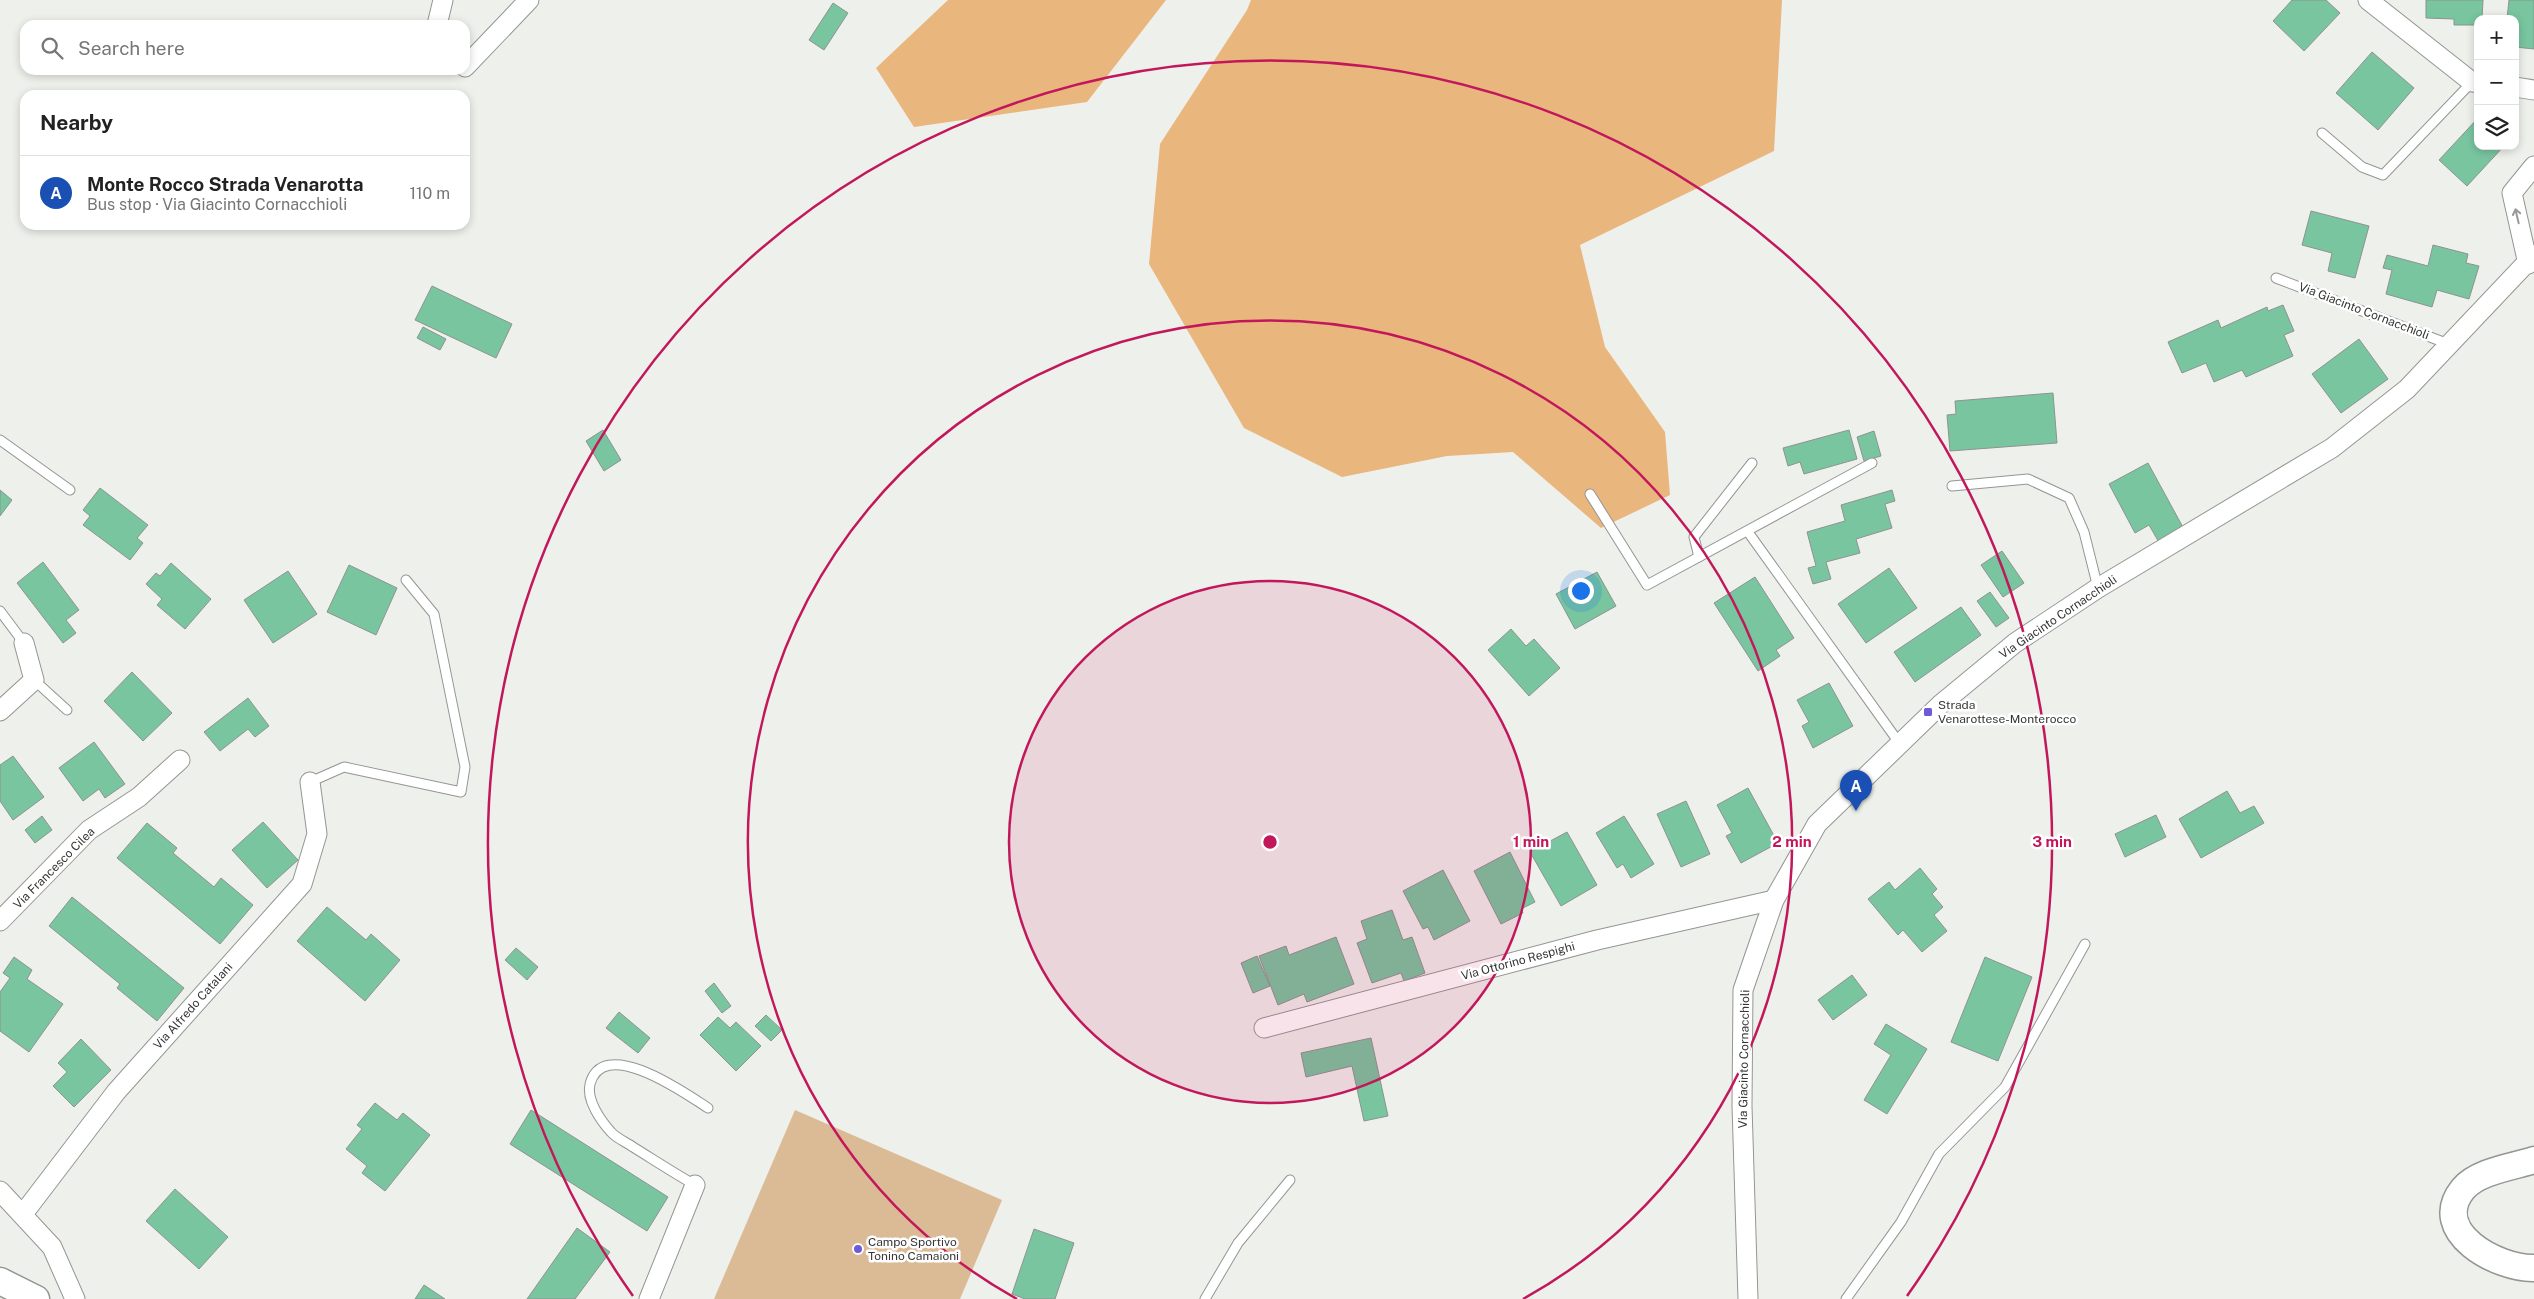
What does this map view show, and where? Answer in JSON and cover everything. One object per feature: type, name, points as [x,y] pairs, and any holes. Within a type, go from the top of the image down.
[{"type":"main road","points":[[2534,1160],[2473,1182],[2463,1189],[2454,1212],[2460,1232],[2469,1244],[2477,1250],[2510,1264],[2534,1268]]},
{"type":"main road","points":[[0,1281],[36,1299]]},
{"type":"street","points":[[438,20],[443,0]]},
{"type":"street","points":[[470,62],[529,0]]},
{"type":"street","points":[[2368,0],[2474,81]]},
{"type":"street","points":[[2519,88],[2534,90]]},
{"type":"street","points":[[2531,260],[2512,193],[2534,166]]},
{"type":"street","name":"Via Giacinto Cornacchioli","points":[[1748,1299],[1742,1106],[1744,990],[1774,900],[1817,824],[1941,704],[2015,643],[2098,588],[2332,448],[2407,390],[2531,260]]},
{"type":"street","points":[[0,711],[34,680],[24,642]]},
{"type":"street","name":"Via Francesco Cilea","points":[[0,921],[90,830],[139,797],[180,760]]},
{"type":"street","name":"Via Alfredo Catalani","points":[[23,1214],[116,1092],[302,884],[317,834],[310,782]]},
{"type":"street","name":"Via Ottorino Respighi","points":[[1264,1028],[1597,940],[1774,900]]},
{"type":"street","points":[[649,1299],[695,1186]]},
{"type":"street","points":[[0,1191],[52,1247],[75,1299]]},
{"type":"lane","points":[[2322,133],[2362,168],[2383,175],[2474,83]]},
{"type":"lane","name":"Via Giacinto Cornacchioli","points":[[2276,278],[2451,345]]},
{"type":"lane","points":[[0,440],[70,490]]},
{"type":"lane","points":[[1699,557],[1694,537],[1752,463]]},
{"type":"lane","points":[[1590,494],[1647,584],[1748,532],[1872,463]]},
{"type":"lane","points":[[1952,486],[2028,479],[2069,498],[2084,532],[2098,588]]},
{"type":"lane","points":[[1748,532],[1900,744]]},
{"type":"lane","points":[[310,782],[344,767],[461,792],[465,767],[434,614],[406,580]]},
{"type":"lane","points":[[0,611],[24,642]]},
{"type":"lane","points":[[34,680],[67,710]]},
{"type":"lane","points":[[1846,1299],[1900,1222],[1939,1154],[2005,1087],[2085,944]]},
{"type":"lane","points":[[695,1186],[612,1133],[594,1109],[589,1088],[592,1076],[600,1067],[614,1064],[657,1076],[708,1108]]},
{"type":"lane","points":[[1205,1299],[1238,1243],[1290,1180]]},
{"type":"shaded area","points":[[948,0],[1166,0],[1087,102],[914,127],[876,68]]},
{"type":"shaded area","points":[[1251,0],[1782,0],[1774,151],[1580,245],[1605,347],[1665,432],[1670,495],[1601,528],[1513,452],[1447,456],[1342,477],[1244,428],[1149,264],[1160,144],[1247,10]]},
{"type":"shaded area","name":"Campo Sportivo Tonino Camaioni","points":[[795,1110],[1002,1200],[960,1299],[714,1299]]},
{"type":"building","points":[[2292,0],[2326,0],[2340,13],[2304,51],[2273,21]]},
{"type":"building","points":[[2426,0],[2483,0],[2482,15],[2474,15],[2474,25],[2454,25],[2454,19],[2426,18]]},
{"type":"building","points":[[2509,0],[2534,0],[2534,49],[2519,47],[2519,15],[2507,15]]},
{"type":"building","points":[[833,3],[848,13],[824,50],[809,40]]},
{"type":"building","points":[[2372,52],[2414,88],[2378,130],[2336,93]]},
{"type":"building","points":[[2474,122],[2474,150],[2500,150],[2467,186],[2439,160]]},
{"type":"building","points":[[2311,211],[2369,226],[2355,278],[2328,271],[2332,253],[2302,245]]},
{"type":"building","points":[[2433,245],[2468,254],[2466,263],[2479,266],[2469,299],[2437,290],[2432,307],[2386,294],[2392,270],[2383,268],[2387,255],[2428,266]]},
{"type":"building","points":[[432,286],[512,324],[496,358],[415,320]]},
{"type":"building","points":[[2283,305],[2294,331],[2284,335],[2293,356],[2246,377],[2242,370],[2214,382],[2206,363],[2182,373],[2168,342],[2218,320],[2221,328],[2267,307],[2268,311]]},
{"type":"building","points":[[423,327],[446,339],[440,350],[417,338]]},
{"type":"building","points":[[2359,339],[2388,379],[2341,413],[2312,374]]},
{"type":"building","points":[[2053,393],[2057,443],[1950,451],[1947,415],[1956,414],[1955,401]]},
{"type":"building","points":[[603,430],[621,460],[604,471],[586,441]]},
{"type":"building","points":[[1849,430],[1857,459],[1804,474],[1800,462],[1788,466],[1783,448]]},
{"type":"building","points":[[1874,431],[1881,456],[1864,461],[1857,437]]},
{"type":"building","points":[[2148,463],[2185,531],[2160,544],[2149,525],[2135,533],[2109,484]]},
{"type":"building","points":[[100,488],[148,525],[137,538],[143,543],[130,560],[83,525],[90,516],[83,510]]},
{"type":"building","points":[[0,490],[12,500],[0,516]]},
{"type":"building","points":[[1892,490],[1895,501],[1885,504],[1892,528],[1856,539],[1860,553],[1826,562],[1831,579],[1813,584],[1808,568],[1816,566],[1807,532],[1845,521],[1841,505]]},
{"type":"building","points":[[2002,551],[2024,583],[2003,597],[1981,565]]},
{"type":"building","points":[[43,562],[79,610],[66,620],[76,633],[63,643],[17,583]]},
{"type":"building","points":[[171,563],[211,599],[185,629],[157,605],[162,599],[146,584],[156,573],[160,576]]},
{"type":"building","points":[[349,565],[397,588],[376,635],[327,612]]},
{"type":"building","points":[[1889,568],[1917,608],[1866,643],[1838,604]]},
{"type":"building","points":[[288,571],[317,614],[273,643],[244,600]]},
{"type":"building","points":[[1597,572],[1616,606],[1575,629],[1556,594]]},
{"type":"building","points":[[1755,577],[1794,638],[1776,650],[1780,656],[1758,671],[1714,603]]},
{"type":"building","points":[[1990,592],[2009,618],[1996,627],[1977,601]]},
{"type":"building","points":[[1961,607],[1981,635],[1915,682],[1894,652]]},
{"type":"building","points":[[1511,629],[1526,646],[1534,639],[1560,668],[1529,696],[1488,650]]},
{"type":"building","points":[[132,672],[172,713],[143,741],[104,701]]},
{"type":"building","points":[[1829,683],[1853,726],[1813,748],[1802,726],[1809,722],[1797,700]]},
{"type":"building","points":[[248,698],[269,726],[255,737],[248,729],[220,751],[204,732]]},
{"type":"building","points":[[94,742],[125,784],[105,798],[99,789],[83,801],[59,768]]},
{"type":"building","points":[[13,756],[44,797],[13,820],[0,801],[0,765]]},
{"type":"building","points":[[1748,788],[1778,843],[1741,863],[1726,836],[1732,833],[1717,805]]},
{"type":"building","points":[[2227,791],[2240,813],[2254,806],[2264,823],[2201,858],[2179,819]]},
{"type":"building","points":[[1686,801],[1710,854],[1681,867],[1657,814]]},
{"type":"building","points":[[2156,815],[2166,837],[2125,857],[2115,834]]},
{"type":"building","points":[[42,816],[52,830],[35,843],[25,830]]},
{"type":"building","points":[[1624,816],[1654,864],[1631,878],[1623,864],[1617,868],[1596,833]]},
{"type":"building","points":[[263,822],[298,860],[267,888],[232,850]]},
{"type":"building","points":[[147,823],[177,848],[173,853],[214,887],[221,878],[253,905],[220,944],[117,858]]},
{"type":"building","points":[[1567,832],[1597,885],[1561,906],[1530,852]]},
{"type":"building","points":[[1510,852],[1535,902],[1521,909],[1523,913],[1501,924],[1474,871]]},
{"type":"building","points":[[1920,868],[1937,889],[1932,894],[1943,907],[1934,915],[1947,931],[1922,952],[1903,930],[1898,935],[1868,899],[1889,882],[1895,890]]},
{"type":"building","points":[[1443,870],[1470,921],[1434,940],[1428,927],[1423,929],[1403,891]]},
{"type":"building","points":[[72,897],[184,988],[157,1021],[117,988],[120,984],[49,926]]},
{"type":"building","points":[[327,907],[366,940],[371,934],[400,960],[365,1001],[297,941]]},
{"type":"building","points":[[1392,910],[1403,940],[1412,937],[1425,973],[1404,981],[1401,973],[1372,983],[1357,943],[1367,939],[1361,921]]},
{"type":"building","points":[[1336,937],[1354,984],[1307,1002],[1304,994],[1278,1005],[1259,956],[1286,946],[1289,955]]},
{"type":"building","points":[[516,948],[538,967],[527,980],[505,960]]},
{"type":"building","points":[[1257,956],[1270,986],[1253,993],[1241,963]]},
{"type":"building","points":[[14,957],[32,970],[27,979],[63,1004],[29,1052],[0,1031],[0,992],[10,978],[3,973]]},
{"type":"building","points":[[1985,957],[2032,977],[1998,1061],[1951,1042]]},
{"type":"building","points":[[1852,975],[1867,995],[1833,1020],[1818,1000]]},
{"type":"building","points":[[714,983],[731,1006],[722,1013],[705,991]]},
{"type":"building","points":[[619,1012],[650,1038],[638,1053],[606,1028]]},
{"type":"building","points":[[766,1015],[782,1030],[771,1041],[755,1026]]},
{"type":"building","points":[[718,1017],[730,1028],[736,1022],[761,1046],[736,1071],[700,1035]]},
{"type":"building","points":[[1886,1024],[1927,1049],[1887,1114],[1864,1100],[1891,1055],[1874,1044]]},
{"type":"building","points":[[1371,1038],[1388,1116],[1364,1121],[1352,1066],[1306,1077],[1301,1053]]},
{"type":"building","points":[[81,1039],[111,1070],[74,1107],[53,1086],[67,1072],[58,1063]]},
{"type":"building","points":[[375,1103],[397,1120],[403,1113],[430,1135],[385,1191],[362,1173],[367,1166],[346,1149],[362,1129],[357,1125]]},
{"type":"building","points":[[531,1110],[668,1197],[647,1231],[510,1144]]},
{"type":"building","points":[[175,1189],[228,1237],[199,1269],[146,1221]]},
{"type":"building","points":[[577,1228],[610,1252],[575,1299],[527,1299]]},
{"type":"building","points":[[1034,1229],[1074,1243],[1055,1299],[1025,1299],[1012,1294]]},
{"type":"building","points":[[424,1285],[445,1299],[415,1299]]},
{"type":"place","name":"Strada Venarottese-Monterocco","points":[[1928,712]]},
{"type":"place","name":"Monte Rocco Strada Venarotta","points":[[1856,811]]},
{"type":"place","name":"Campo Sportivo Tonino Camaioni","points":[[858,1249]]}]
